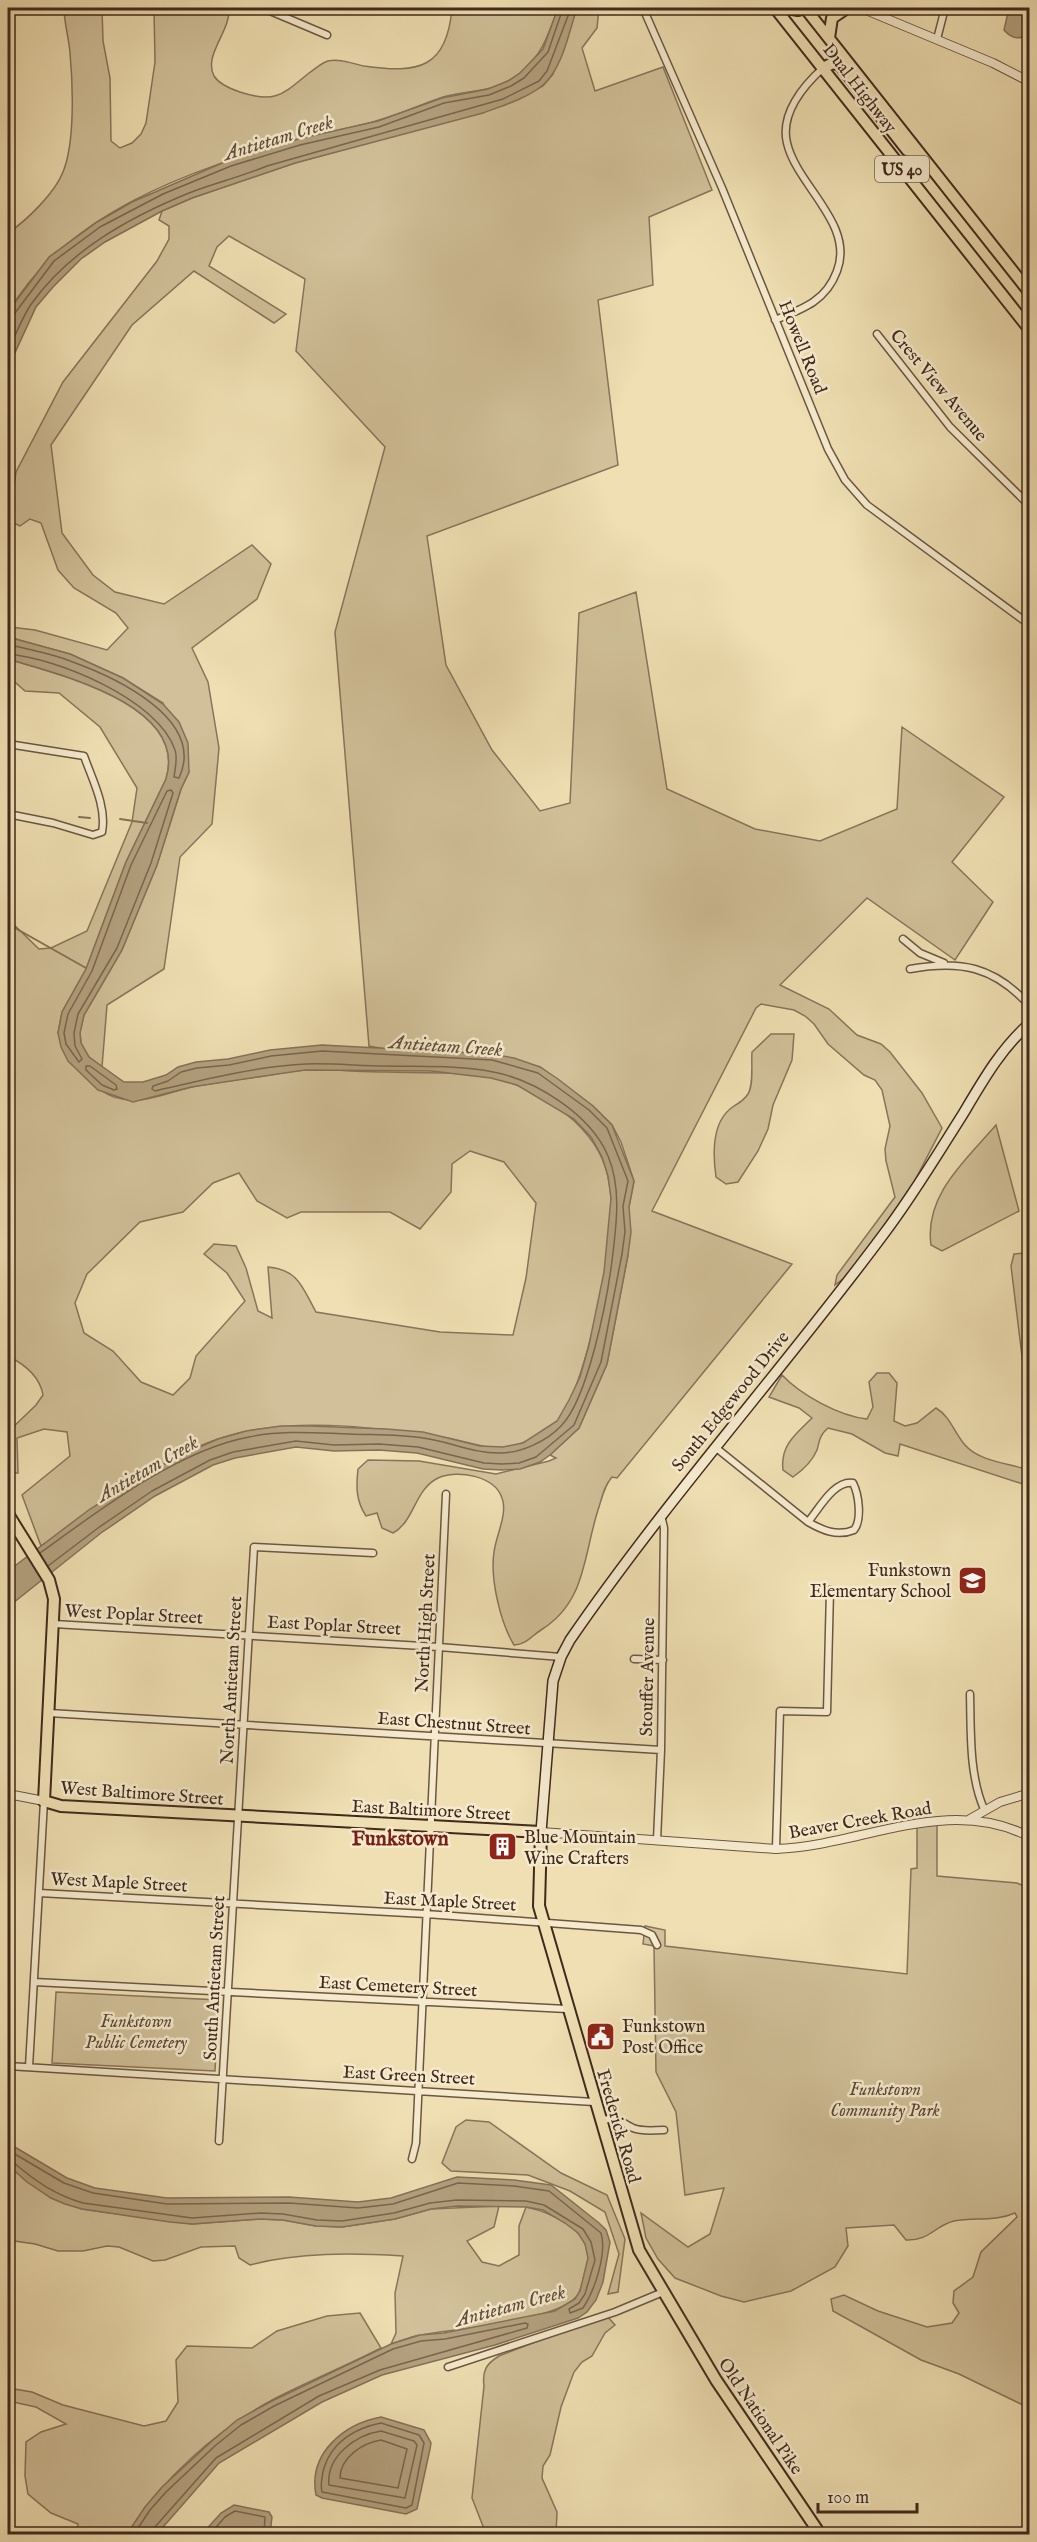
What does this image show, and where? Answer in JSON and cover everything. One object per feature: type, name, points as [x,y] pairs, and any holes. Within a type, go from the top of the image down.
[{"type":"main road","name":"Dual Highway","points":[[776,8],[1029,330]]},
{"type":"main road","points":[[788,8],[798,10],[806,8]]},
{"type":"main road","name":"Dual Highway","points":[[806,8],[1029,293]]},
{"type":"main road","points":[[829,38],[832,18],[847,8]]},
{"type":"main road","points":[[823,68],[833,63],[840,65],[907,150],[924,159]]},
{"type":"main road","name":"South Edgewood Drive","points":[[541,1832],[553,1681],[561,1657],[586,1616],[661,1515],[883,1235],[916,1189],[991,1069],[1029,1023]]},
{"type":"main road","points":[[8,1514],[49,1580],[54,1599],[44,1801]]},
{"type":"main road","name":"West Baltimore Street","points":[[44,1801],[61,1806],[239,1816]]},
{"type":"main road","name":"East Baltimore Street","points":[[239,1816],[541,1832]]},
{"type":"main road","name":"Frederick Road","points":[[541,1832],[538,1906],[542,1921],[633,2236],[676,2314]]},
{"type":"main road","name":"Old National Pike","points":[[676,2314],[716,2380],[820,2535]]},
{"type":"street","points":[[263,8],[327,35]]},
{"type":"street","name":"Howell Road","points":[[643,8],[722,188],[828,449],[855,492],[881,516],[1029,625]]},
{"type":"street","points":[[861,8],[993,63],[1029,82]]},
{"type":"street","points":[[937,39],[945,8]]},
{"type":"street","points":[[775,320],[815,303],[828,289],[839,268],[841,257],[836,232],[799,171],[787,142],[788,121],[792,108],[809,80],[823,68]]},
{"type":"street","name":"Crest View Avenue","points":[[877,334],[950,427],[1029,506]]},
{"type":"street","points":[[8,744],[84,756],[101,807],[102,832],[93,835],[53,823],[8,814]]},
{"type":"street","points":[[903,939],[920,953],[947,964]]},
{"type":"street","points":[[910,969],[947,964],[972,967],[1011,989],[1029,1006]]},
{"type":"street","points":[[714,1446],[808,1522],[822,1530],[833,1533],[854,1530],[859,1523],[857,1492],[853,1484],[847,1483],[836,1488],[808,1522]]},
{"type":"street","name":"North High Street","points":[[412,2159],[416,2143],[446,1494]]},
{"type":"street","name":"Stouffer Avenue","points":[[657,1840],[663,1660],[664,1528],[661,1515]]},
{"type":"street","name":"North Antietam Street","points":[[239,1816],[254,1547],[373,1553]]},
{"type":"street","points":[[776,1849],[780,1711],[827,1712],[830,1590]]},
{"type":"street","name":"West Poplar Street","points":[[54,1624],[249,1635]]},
{"type":"street","name":"East Poplar Street","points":[[249,1635],[561,1657]]},
{"type":"street","points":[[634,1659],[663,1660]]},
{"type":"street","points":[[970,1694],[972,1749],[980,1800],[984,1809]]},
{"type":"street","name":"East Chestnut Street","points":[[49,1713],[661,1750]]},
{"type":"street","points":[[970,1819],[984,1809],[1029,1793]]},
{"type":"street","name":"West Baltimore Street","points":[[8,1794],[44,1801]]},
{"type":"street","points":[[29,2067],[44,1801]]},
{"type":"street","name":"South Antietam Street","points":[[219,2141],[239,1816]]},
{"type":"street","name":"Beaver Creek Road","points":[[657,1840],[776,1849],[810,1846],[926,1822],[970,1819],[991,1822],[1029,1837]]},
{"type":"street","name":"East Baltimore Street","points":[[541,1832],[657,1840]]},
{"type":"street","name":"West Maple Street","points":[[39,1893],[233,1904]]},
{"type":"street","name":"East Maple Street","points":[[233,1904],[542,1921],[642,1930],[652,1935],[657,1945]]},
{"type":"street","name":"East Cemetery Street","points":[[34,1982],[567,2009]]},
{"type":"street","name":"East Green Street","points":[[8,2066],[594,2102]]},
{"type":"street","points":[[600,2120],[614,2118],[624,2120],[631,2127],[642,2130],[664,2130]]},
{"type":"street","points":[[448,2367],[615,2312],[663,2292]]},
{"type":"green space","points":[[64,8],[102,8],[103,41],[110,78],[111,141],[120,148],[132,143],[141,134],[146,123],[155,62],[154,8],[229,8],[226,25],[212,60],[214,76],[222,84],[233,89],[252,95],[271,97],[285,91],[328,61],[337,60],[364,66],[400,69],[415,67],[427,62],[444,44],[452,8],[558,8],[539,52],[528,66],[510,80],[492,88],[443,97],[369,123],[259,151],[176,181],[136,199],[98,221],[63,247],[33,278],[8,313],[8,233],[31,214],[54,189],[63,172],[70,146],[72,81]]},
{"type":"green space","points":[[577,8],[599,8],[597,28],[582,48],[595,91],[663,67],[712,190],[649,217],[653,285],[598,300],[618,465],[427,536],[446,665],[492,750],[540,811],[570,803],[579,613],[636,592],[667,789],[755,829],[820,841],[897,809],[902,727],[1004,797],[952,862],[993,902],[955,960],[867,898],[780,985],[829,1009],[857,1035],[881,1044],[922,1093],[942,1128],[913,1184],[852,1272],[835,1285],[837,1275],[895,1197],[886,1161],[885,1149],[890,1126],[882,1090],[875,1080],[864,1075],[828,1044],[814,1024],[805,1016],[794,1010],[761,1004],[756,1008],[652,1211],[792,1264],[617,1478],[612,1477],[609,1481],[602,1497],[581,1577],[567,1606],[556,1619],[525,1642],[514,1645],[500,1612],[493,1574],[495,1545],[504,1511],[498,1490],[492,1484],[475,1476],[455,1474],[438,1478],[424,1490],[406,1521],[393,1533],[382,1528],[377,1513],[366,1516],[360,1505],[358,1494],[358,1469],[368,1460],[419,1461],[496,1474],[556,1458],[550,1455],[579,1428],[607,1364],[628,1255],[629,1207],[634,1181],[621,1142],[612,1125],[593,1106],[540,1067],[492,1054],[390,1050],[369,1046],[335,632],[385,447],[296,351],[305,279],[229,236],[217,247],[209,266],[286,314],[274,323],[194,271],[132,325],[51,445],[62,533],[93,575],[115,592],[164,604],[252,545],[271,564],[257,599],[192,648],[208,682],[219,748],[212,824],[180,857],[164,969],[107,1005],[102,1067],[89,1057],[81,1043],[80,1032],[84,1015],[122,950],[157,865],[181,789],[189,772],[163,703],[123,678],[70,654],[8,637],[8,622],[10,627],[35,630],[107,650],[128,628],[116,613],[74,588],[58,570],[41,523],[30,519],[20,526],[9,521],[16,472],[63,382],[157,261],[169,239],[169,226],[159,220],[162,211],[192,198],[295,163],[505,105],[543,86],[553,74]]},
{"type":"green space","points":[[8,659],[86,684],[114,697],[139,712],[158,731],[168,753],[166,779],[126,862],[86,969],[62,1012],[58,1033],[89,1079],[105,1093],[124,1099],[153,1098],[200,1086],[306,1070],[468,1074],[494,1078],[530,1091],[565,1113],[593,1142],[608,1177],[611,1197],[607,1263],[593,1329],[576,1387],[562,1415],[547,1431],[520,1444],[498,1448],[442,1437],[345,1426],[272,1427],[248,1431],[192,1449],[165,1463],[139,1478],[41,1546],[22,1495],[70,1456],[67,1432],[44,1429],[17,1438],[18,1473],[8,1473],[8,1432],[43,1395],[39,1382],[20,1363],[8,1356],[8,919],[39,949],[51,948],[87,931],[132,822],[137,788],[100,727],[59,693],[25,691],[8,676]],"holes":[[[470,1151],[504,1162],[536,1203],[526,1278],[513,1335],[440,1332],[316,1312],[303,1288],[293,1276],[268,1267],[272,1318],[258,1311],[246,1268],[236,1246],[214,1244],[204,1254],[227,1273],[245,1301],[196,1356],[190,1378],[173,1395],[141,1382],[113,1351],[84,1333],[75,1303],[87,1274],[140,1222],[183,1212],[213,1183],[239,1173],[257,1201],[287,1218],[301,1212],[390,1212],[420,1229],[451,1192],[452,1164]]]},
{"type":"green space","points":[[771,1034],[794,1034],[792,1060],[773,1105],[768,1129],[758,1151],[738,1182],[726,1184],[716,1177],[714,1150],[717,1132],[724,1115],[748,1094],[752,1079],[752,1052]]},
{"type":"green space","points":[[996,1125],[1019,1211],[942,1251],[931,1245],[934,1210],[941,1194],[960,1165]]},
{"type":"green space","points":[[1026,1253],[1030,1256],[1029,1414],[1011,1266],[1014,1254]]},
{"type":"green space","points":[[877,1373],[889,1373],[897,1383],[894,1421],[905,1426],[917,1423],[936,1408],[949,1420],[970,1450],[992,1460],[1022,1468],[1029,1466],[1029,1486],[900,1444],[898,1456],[885,1453],[852,1434],[828,1428],[821,1436],[815,1454],[804,1469],[793,1477],[783,1470],[784,1454],[790,1441],[812,1418],[799,1408],[769,1397],[782,1375],[799,1390],[821,1403],[845,1414],[867,1419],[873,1407],[869,1382]]},
{"type":"green space","name":"Funkstown Community Park","points":[[937,1825],[937,1876],[1017,1883],[1029,1888],[1030,2340],[1025,2348],[1029,2357],[1029,2408],[959,2374],[921,2360],[833,2311],[831,2299],[844,2295],[878,2311],[927,2327],[952,2323],[959,2313],[953,2303],[954,2291],[973,2277],[981,2252],[1017,2217],[1015,2213],[1000,2217],[954,2221],[914,2240],[906,2240],[894,2225],[846,2228],[848,2246],[835,2267],[791,2291],[744,2302],[721,2296],[675,2278],[658,2259],[646,2238],[641,2213],[688,2247],[710,2234],[724,2188],[685,2195],[676,2112],[656,2072],[654,1946],[643,1944],[645,1926],[665,1930],[665,1946],[907,1974],[911,1869],[917,1868],[917,1827]]},
{"type":"green space","name":"Funkstown Public Cemetery","points":[[56,1992],[219,2000],[215,2071],[52,2063]]},
{"type":"green space","points":[[466,2120],[489,2122],[561,2173],[607,2195],[625,2239],[618,2292],[608,2294],[619,2254],[605,2212],[570,2191],[528,2175],[451,2171],[442,2163],[456,2127]]},
{"type":"green space","points":[[8,2165],[51,2198],[82,2209],[192,2224],[260,2219],[342,2227],[395,2219],[431,2209],[499,2206],[494,2227],[467,2241],[482,2262],[499,2266],[519,2255],[519,2226],[526,2207],[546,2213],[575,2230],[587,2248],[588,2263],[576,2297],[565,2305],[548,2312],[503,2323],[417,2336],[391,2344],[396,2333],[395,2293],[403,2256],[326,2254],[250,2265],[239,2258],[235,2246],[201,2247],[165,2260],[153,2261],[119,2247],[58,2251],[35,2244],[8,2240]]},
{"type":"green space","points":[[360,2313],[381,2348],[274,2399],[231,2425],[174,2475],[127,2534],[77,2534],[78,2524],[51,2513],[28,2494],[25,2476],[26,2442],[41,2432],[66,2424],[36,2407],[8,2401],[8,2388],[32,2392],[63,2405],[144,2426],[166,2421],[178,2402],[176,2360],[187,2346],[252,2348],[277,2331],[327,2316]]},
{"type":"green space","points":[[606,2315],[615,2325],[605,2333],[592,2356],[582,2362],[574,2372],[561,2407],[550,2455],[543,2466],[542,2478],[557,2512],[556,2534],[486,2534],[472,2498],[486,2368],[499,2356]]},
{"type":"water","name":"Antietam Creek","points":[[558,8],[577,8],[556,69],[537,90],[483,113],[295,163],[192,198],[162,211],[105,242],[81,259],[53,287],[36,307],[8,368],[8,313],[10,309],[49,257],[97,222],[132,202],[229,160],[298,139],[378,121],[442,98],[488,89],[508,81],[520,73],[543,49]]},
{"type":"water","points":[[1009,8],[1029,8],[1029,34],[1016,38],[1004,30]]},
{"type":"water","name":"Antietam Creek","points":[[8,637],[70,654],[123,678],[163,704],[179,722],[188,743],[189,772],[181,789],[157,865],[122,950],[84,1015],[80,1033],[81,1043],[89,1057],[124,1082],[143,1082],[196,1062],[228,1059],[270,1050],[322,1045],[492,1054],[514,1058],[540,1067],[593,1106],[612,1125],[634,1181],[629,1207],[631,1232],[628,1255],[607,1364],[579,1428],[540,1462],[520,1469],[483,1469],[417,1453],[379,1450],[334,1451],[296,1447],[235,1458],[213,1465],[155,1496],[101,1533],[8,1607],[8,1572],[16,1565],[90,1509],[179,1456],[218,1439],[246,1431],[281,1426],[311,1426],[423,1432],[480,1446],[503,1447],[523,1443],[557,1421],[580,1377],[589,1345],[604,1272],[611,1198],[602,1157],[591,1137],[574,1119],[517,1085],[491,1078],[431,1071],[305,1070],[191,1087],[133,1102],[98,1090],[68,1061],[61,1047],[58,1033],[62,1012],[86,969],[126,862],[166,779],[168,753],[158,731],[139,712],[114,696],[86,684],[8,659]]},
{"type":"water","name":"Antietam Creek","points":[[8,2143],[67,2178],[95,2188],[167,2198],[289,2197],[358,2202],[391,2198],[457,2177],[514,2180],[551,2185],[606,2230],[610,2242],[603,2282],[596,2300],[587,2312],[578,2318],[495,2345],[382,2375],[322,2402],[219,2463],[157,2534],[127,2534],[162,2487],[212,2441],[237,2420],[272,2401],[391,2344],[420,2335],[444,2333],[555,2311],[575,2299],[580,2291],[588,2258],[585,2244],[578,2233],[565,2223],[543,2210],[526,2207],[457,2206],[342,2227],[260,2219],[192,2224],[82,2209],[51,2198],[27,2182],[8,2165]]},
{"type":"water","points":[[381,2417],[424,2430],[431,2443],[417,2509],[406,2514],[316,2495],[315,2480],[318,2466],[323,2454],[332,2443],[354,2426]]},
{"type":"water","points":[[234,2505],[269,2512],[272,2517],[270,2534],[202,2534],[221,2513]]},
{"type":"waterway","points":[[79,817],[90,818]]},
{"type":"waterway","points":[[120,819],[147,823]]},
{"type":"waterway","points":[[8,924],[86,968]]},
{"type":"place","name":"Funkstown Elementary School","points":[[972,1580]]},
{"type":"place","name":"Blue Mountain Wine Crafters","points":[[503,1847]]},
{"type":"place","name":"Funkstown Post Office","points":[[601,2036]]},
{"type":"district","name":"Funkstown","points":[[400,1838]]}]
